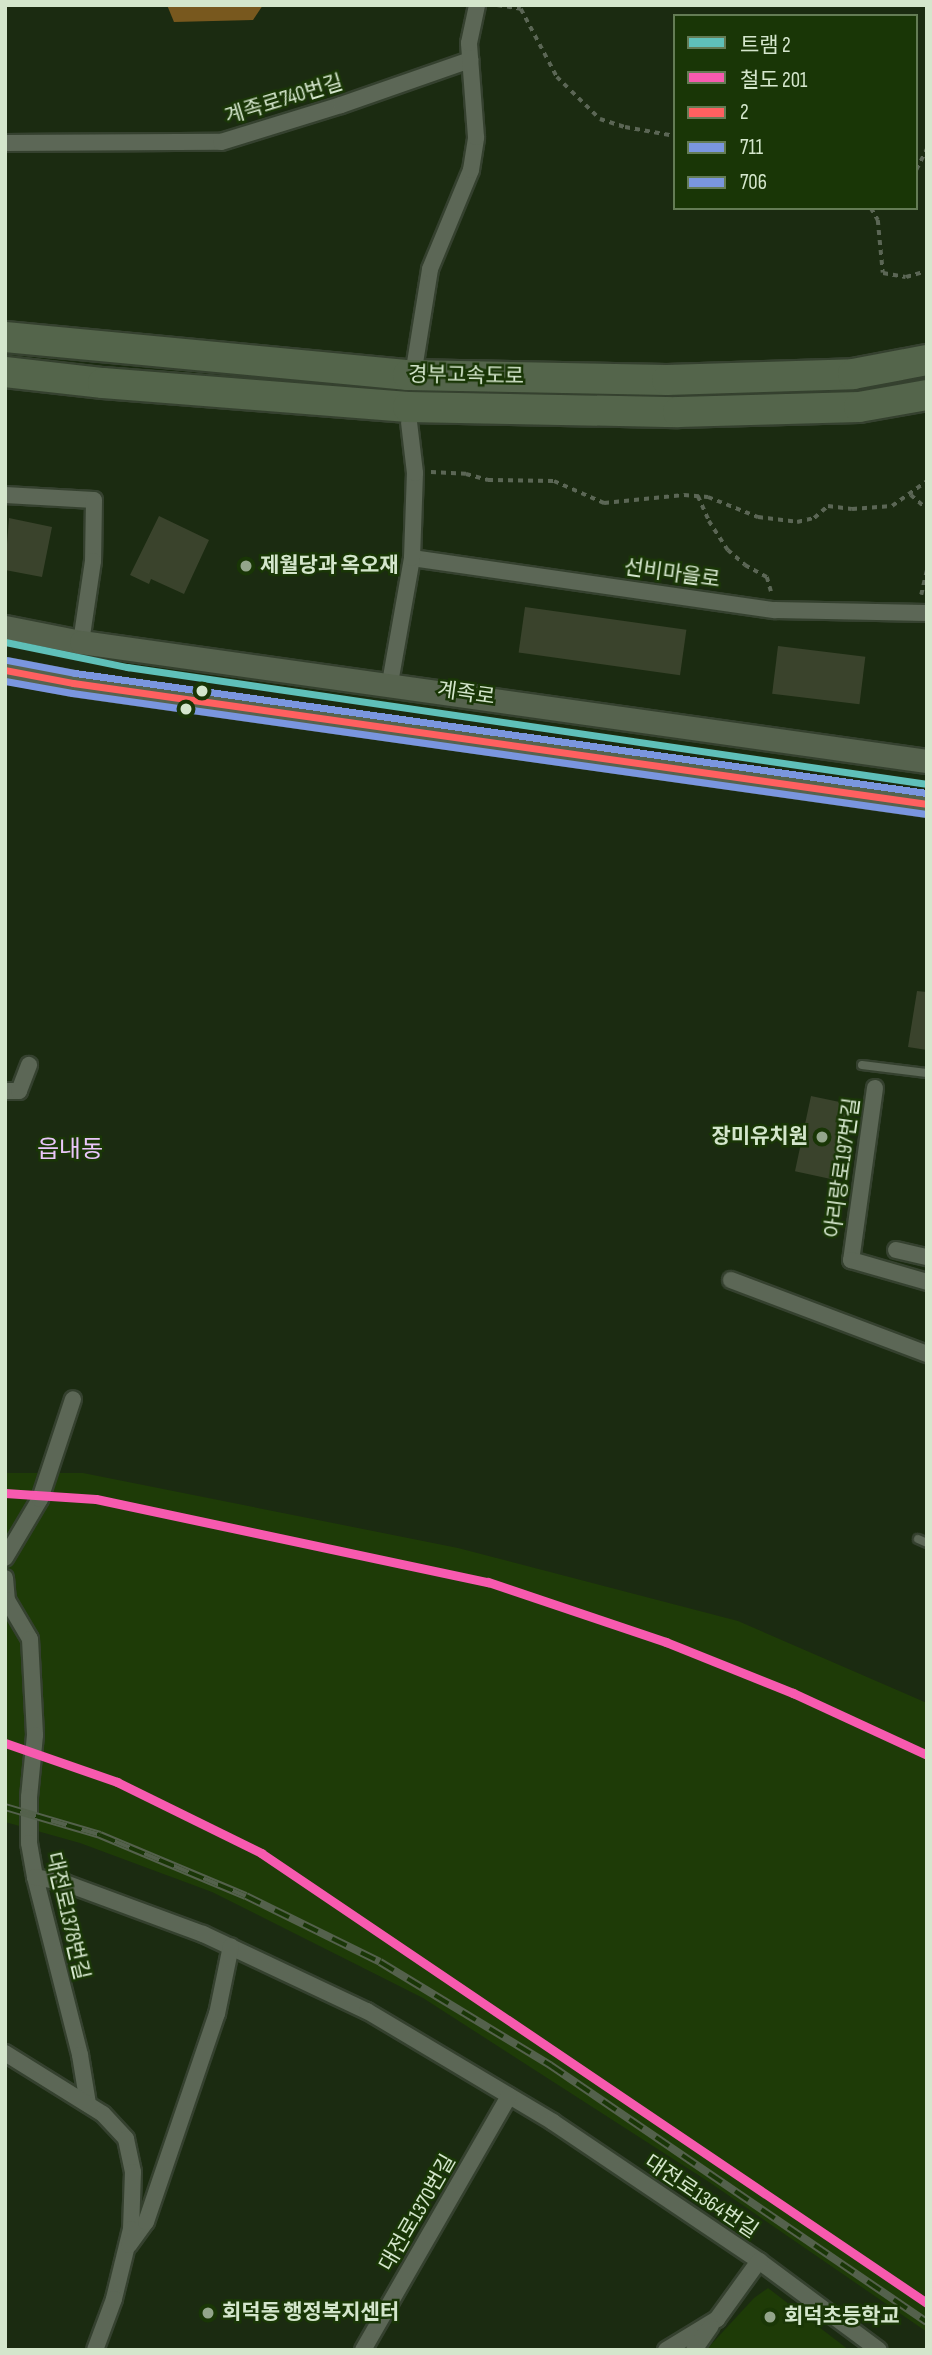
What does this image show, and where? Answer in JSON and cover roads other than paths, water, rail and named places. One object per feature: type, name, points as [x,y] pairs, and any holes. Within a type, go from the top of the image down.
[{"type":"highway","name":"경부고속도로","points":[[5,337],[422,376],[667,380],[840,375],[927,360]]},
{"type":"highway","name":"경부고속도로","points":[[5,372],[117,384],[408,407],[678,412],[859,407],[927,396]]},
{"type":"main road","name":"계족로","points":[[5,628],[81,642],[390,683],[927,761]]},
{"type":"main road","points":[[5,670],[73,683],[927,804]]},
{"type":"street","points":[[415,363],[430,269],[471,170],[476,137],[469,43],[477,5]]},
{"type":"street","name":"계족로740번길","points":[[5,143],[221,142],[341,105],[470,60]]},
{"type":"street","points":[[390,683],[412,558],[415,473],[409,422]]},
{"type":"street","points":[[5,495],[94,499],[93,561],[81,642]]},
{"type":"street","name":"선비마을로","points":[[412,558],[775,610],[923,607]]},
{"type":"street","points":[[5,1091],[19,1091],[29,1065]]},
{"type":"street","name":"아리랑로197번길","points":[[875,1088],[851,1260],[927,1282]]},
{"type":"street","points":[[896,1250],[927,1257]]},
{"type":"street","points":[[731,1280],[927,1354]]},
{"type":"street","points":[[5,1558],[40,1499],[73,1399]]},
{"type":"street","name":"대전로1378번길","points":[[5,1578],[8,1600],[30,1639],[35,1735],[29,1797],[29,1843],[34,1877],[80,2055],[88,2104]]},
{"type":"street","name":"대전로1364번길","points":[[34,1877],[90,1891],[231,1946],[367,2011],[553,2122],[759,2261],[717,2319],[666,2350]]},
{"type":"street","points":[[126,2249],[146,2222],[217,2014],[231,1946]]},
{"type":"street","points":[[5,2053],[88,2104],[126,2138],[133,2172],[131,2229],[114,2299],[95,2350]]},
{"type":"street","name":"대전로1370번길","points":[[363,2350],[509,2096]]},
{"type":"street","points":[[759,2261],[879,2350]]},
{"type":"street","points":[[694,2350],[717,2319]]},
{"type":"lane","points":[[862,1065],[927,1073]]},
{"type":"lane","points":[[918,1539],[927,1543]]},
{"type":"railway","points":[[5,1807],[100,1835],[246,1896],[380,1962],[550,2065],[927,2322]]},
{"type":"tram line","name":"2","points":[[5,642],[127,667],[927,784]]},
{"type":"rail line","name":"201","points":[[5,1493],[96,1499],[488,1582],[666,1642],[793,1693],[927,1755]]},
{"type":"rail line","name":"201","points":[[5,1743],[117,1782],[261,1853],[927,2303]]},
{"type":"place","name":"제월당과 옥오재","points":[[246,566]]},
{"type":"place","name":"장미유치원","points":[[822,1137]]},
{"type":"place","name":"회덕동 행정복지센터","points":[[208,2313]]},
{"type":"place","name":"회덕초등학교","points":[[770,2317]]},
{"type":"district","name":"읍내동","points":[[70,1150]]}]
